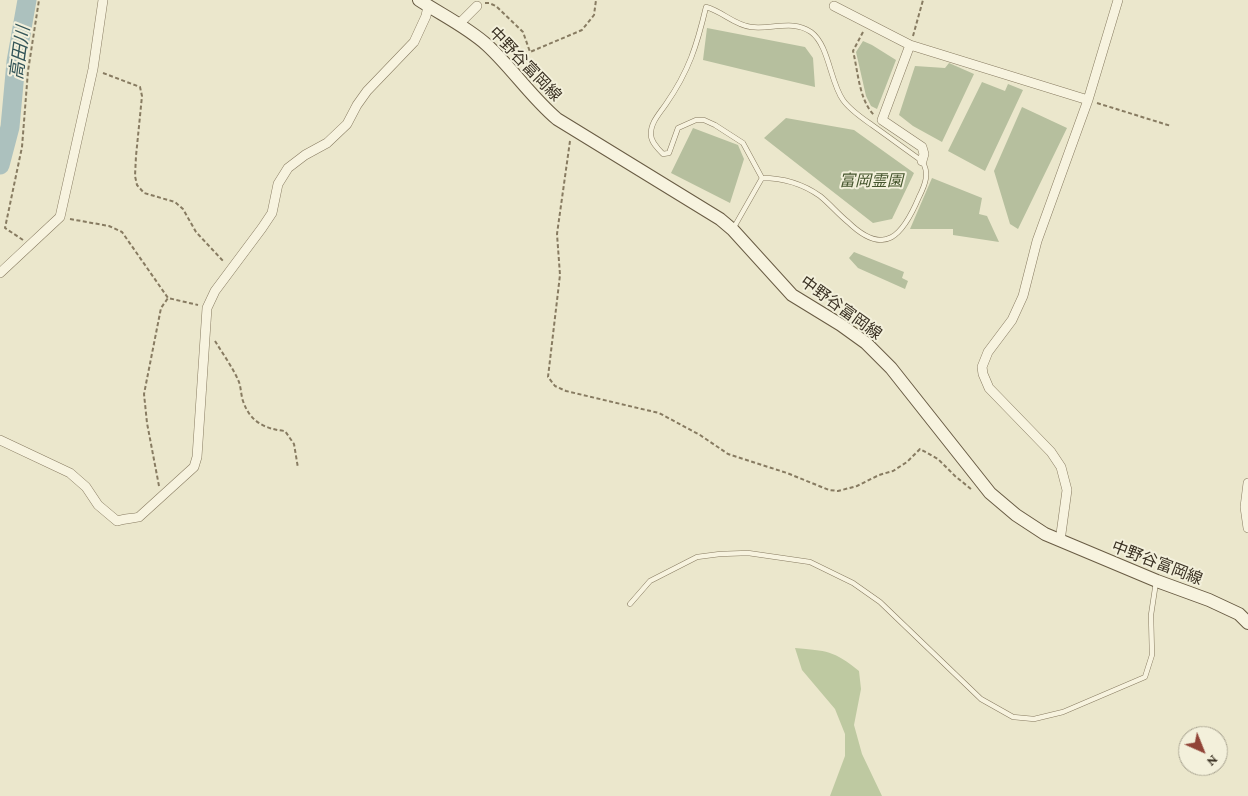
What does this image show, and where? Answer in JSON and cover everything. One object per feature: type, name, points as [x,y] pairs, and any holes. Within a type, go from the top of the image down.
[{"type":"main road","name":"中野谷富岡線","points":[[424,3],[459,24],[489,47],[545,109],[571,128],[711,214],[733,230],[792,296],[841,325],[866,343],[892,368],[990,492],[1032,526],[1060,541],[1209,600],[1238,614],[1248,623]]},
{"type":"street","points":[[0,273],[60,217],[93,70],[103,0]]},
{"type":"street","points":[[1060,541],[1067,490],[1061,467],[1051,452],[989,388],[982,367],[988,352],[1012,320],[1023,296],[1037,241],[1088,100],[1118,0]]},
{"type":"street","points":[[0,440],[70,473],[86,487],[98,505],[117,521],[139,516],[194,467],[197,457],[207,308],[215,291],[272,213],[278,184],[288,168],[305,155],[327,143],[347,124],[367,91],[414,42],[426,16],[424,3]]},
{"type":"street","points":[[459,24],[476,6]]},
{"type":"street","points":[[834,6],[910,45],[1088,100]]},
{"type":"street","points":[[910,45],[882,120],[922,147],[924,154],[922,161]]},
{"type":"street","points":[[1248,483],[1245,507],[1248,528]]},
{"type":"lane","points":[[706,7],[712,8],[741,25],[750,27],[797,26],[811,32],[821,46],[839,94],[844,102],[862,118],[922,161],[927,174],[916,205],[904,227],[889,240],[875,239],[863,235],[818,195],[803,187],[774,178],[762,178],[743,143],[715,124],[704,120],[689,122],[678,128],[671,148],[666,154],[660,151],[651,136],[655,121],[679,85],[690,62],[698,40],[706,7]]},
{"type":"lane","points":[[733,230],[762,178]]},
{"type":"lane","points":[[630,604],[650,581],[697,557],[748,553],[810,562],[854,583],[880,602],[981,699],[1013,717],[1034,720],[1063,712],[1146,677],[1152,655],[1151,614],[1157,581]]},
{"type":"path","points":[[31,245],[4,228],[22,147],[28,71],[39,0]]},
{"type":"path","points":[[476,6],[488,3],[496,6],[523,32],[530,52],[582,30],[594,16],[596,0]]},
{"type":"path","points":[[910,45],[923,0]]},
{"type":"path","points":[[868,24],[853,50],[865,103],[869,110],[882,120]]},
{"type":"path","points":[[93,70],[140,86],[142,96],[136,156],[135,176],[137,185],[144,194],[175,202],[183,209],[196,232],[231,268]]},
{"type":"path","points":[[1088,100],[1171,126]]},
{"type":"path","points":[[571,128],[557,234],[560,275],[548,377],[555,386],[566,391],[659,413],[700,435],[728,454],[788,473],[829,490],[838,491],[856,486],[879,474],[893,471],[907,462],[920,449],[938,458],[955,476],[980,495],[990,492]]},
{"type":"path","points":[[60,217],[110,226],[122,232],[168,298],[207,308]]},
{"type":"path","points":[[161,497],[147,424],[144,394],[161,308],[168,298]]},
{"type":"path","points":[[206,332],[212,337],[239,382],[243,402],[249,413],[262,425],[270,429],[285,431],[294,444],[298,468]]},
{"type":"green space","points":[[707,28],[805,47],[813,58],[815,87],[703,60]]},
{"type":"green space","points":[[863,41],[896,60],[877,109],[871,106],[866,96],[856,52]]},
{"type":"green space","points":[[949,63],[974,74],[942,142],[913,126],[899,115],[915,66],[945,68]]},
{"type":"green space","points":[[982,82],[1005,91],[1008,84],[1023,90],[985,171],[948,151]]},
{"type":"green space","points":[[1022,107],[1067,128],[1018,229],[1010,224],[994,171]]},
{"type":"green space","name":"富岡霊園","points":[[786,118],[854,130],[914,173],[892,219],[873,223],[764,138]]},
{"type":"green space","points":[[693,128],[738,145],[744,159],[730,203],[671,173]]},
{"type":"green space","points":[[932,178],[982,198],[979,214],[987,216],[999,242],[953,235],[953,229],[910,229]]},
{"type":"green space","points":[[854,252],[904,272],[902,278],[908,281],[905,289],[858,268],[849,258]]},
{"type":"green space","points":[[795,648],[836,655],[859,671],[861,689],[854,725],[862,754],[882,796],[830,796],[845,756],[845,734],[835,709],[802,670]]},
{"type":"waterway","name":"高田川","points":[[0,165],[10,127],[16,62],[27,0]]}]
